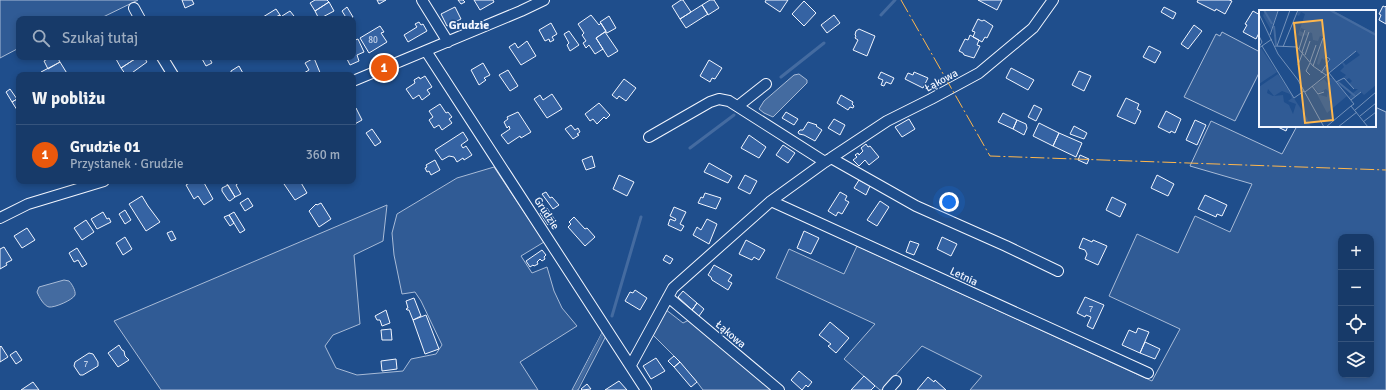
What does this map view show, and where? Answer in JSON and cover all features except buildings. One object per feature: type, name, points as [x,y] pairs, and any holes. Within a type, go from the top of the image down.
[{"type":"street","points":[[422,0],[448,42]]},
{"type":"street","points":[[356,80],[544,0]]},
{"type":"street","name":"Łąkowa","points":[[631,365],[673,288],[771,201],[828,160],[887,121],[979,73],[1028,32],[1053,0]]},
{"type":"street","points":[[134,8],[138,16]]},
{"type":"street","name":"Grudzie","points":[[426,51],[646,390]]},
{"type":"street","points":[[164,60],[171,72]]},
{"type":"street","points":[[738,106],[766,84]]},
{"type":"street","points":[[649,137],[710,102],[719,99],[729,101],[828,160],[916,206],[1058,271]]},
{"type":"street","points":[[0,218],[28,204],[94,184]]},
{"type":"street","name":"Letnia","points":[[771,201],[1148,373]]},
{"type":"street","name":"Łąkowa","points":[[668,297],[779,390]]},
{"type":"street","points":[[888,390],[896,381]]},
{"type":"shaded area","points":[[0,0],[138,0],[105,16],[16,16],[16,50],[0,58]]},
{"type":"shaded area","points":[[1222,32],[1259,51],[1259,73],[1235,121],[1184,97],[1216,34],[1220,36]]},
{"type":"shaded area","points":[[799,74],[807,80],[807,83],[773,117],[759,109],[764,101],[794,75]]},
{"type":"shaded area","points":[[1376,107],[1386,112],[1386,390],[970,390],[982,376],[922,346],[882,390],[880,390],[844,359],[875,324],[776,278],[789,249],[844,274],[857,246],[1152,381],[1180,329],[1109,296],[1137,234],[1178,253],[1195,216],[1230,232],[1252,184],[1190,166],[1211,121],[1282,154],[1296,127],[1376,127]]},
{"type":"shaded area","points":[[494,167],[544,242],[521,256],[532,273],[547,267],[554,291],[562,308],[577,326],[520,362],[538,390],[161,390],[114,321],[387,205],[383,241],[354,255],[360,324],[333,335],[325,346],[336,368],[357,375],[403,371],[411,359],[436,354],[442,345],[421,301],[415,292],[402,294],[394,255],[392,233],[397,214],[457,178]]},
{"type":"shaded area","points":[[64,280],[69,281],[71,284],[75,293],[74,297],[59,305],[49,307],[45,305],[37,292],[39,287]]},
{"type":"shaded area","points":[[665,309],[683,323],[689,320],[772,390],[703,390],[674,356],[653,335]]},
{"type":"shaded area","points":[[604,329],[606,336],[578,390],[572,390]]},
{"type":"waterway","points":[[881,15],[895,0]]},
{"type":"waterway","points":[[781,77],[824,43]]},
{"type":"waterway","points":[[690,148],[734,115]]},
{"type":"waterway","points":[[612,316],[641,217]]},
{"type":"waterway","points":[[575,390],[604,332]]},
{"type":"power","points":[[901,0],[990,156],[1386,170]]},
{"type":"place","name":"Grudzie 01","points":[[384,68]]},
{"type":"district","name":"Grudzie","points":[[469,25]]}]
